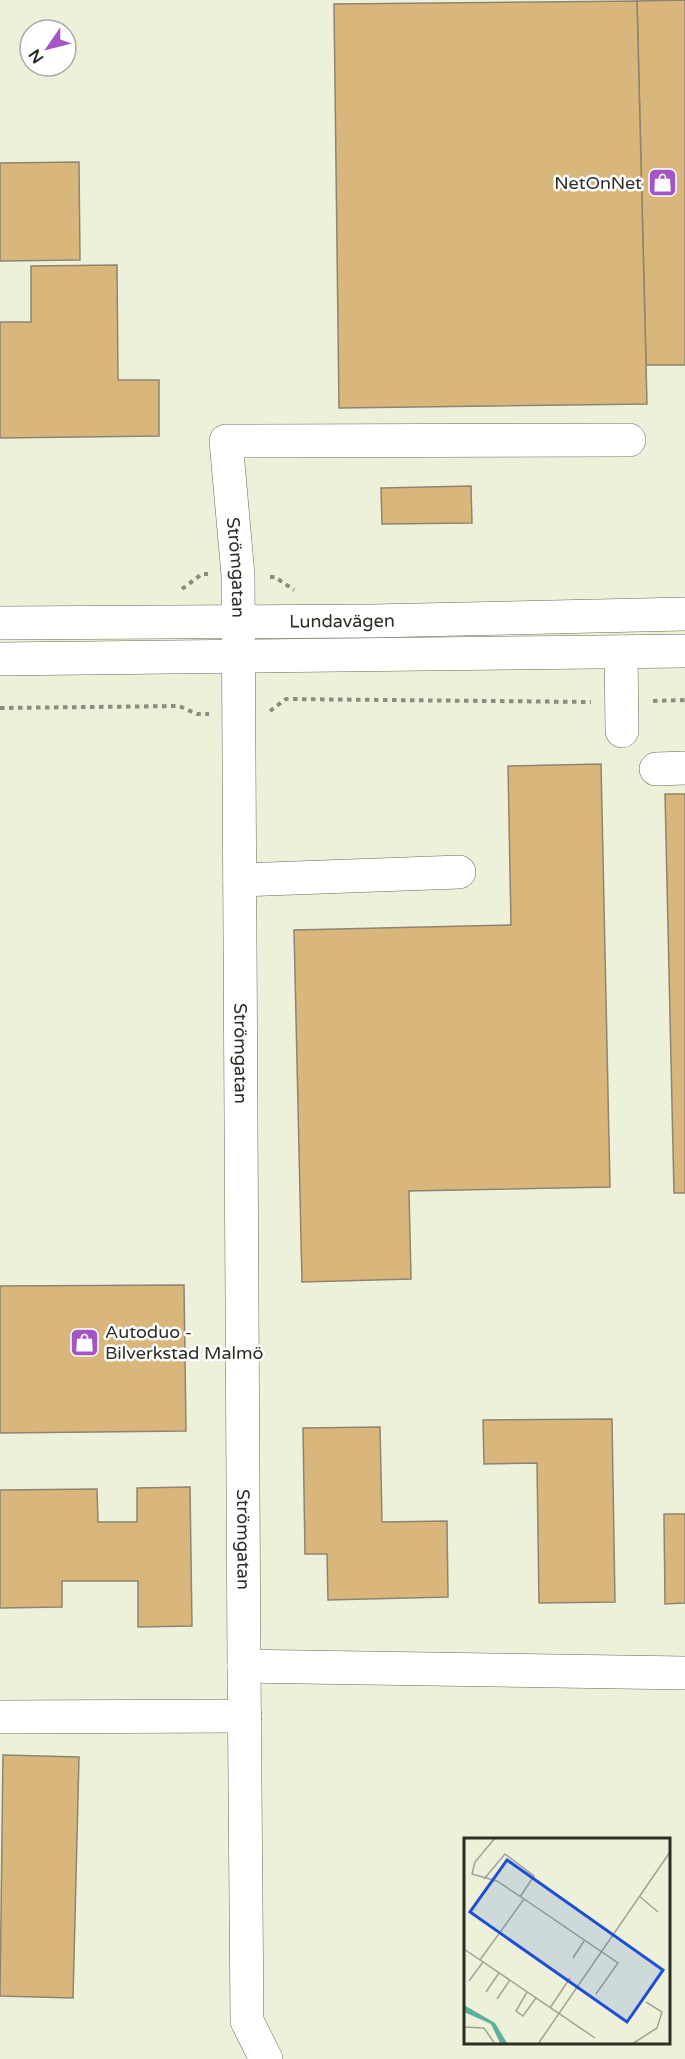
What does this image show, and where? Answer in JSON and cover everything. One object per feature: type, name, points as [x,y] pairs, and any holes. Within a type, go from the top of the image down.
[{"type":"street","name":"Strömgatan","points":[[266,2059],[247,2020],[238,575],[226,441],[629,440]]},
{"type":"street","name":"Lundavägen","points":[[0,623],[395,620],[685,614]]},
{"type":"street","name":"Lundavägen","points":[[0,659],[685,651]]},
{"type":"street","points":[[621,652],[622,717]]},
{"type":"street","points":[[240,880],[459,872]]},
{"type":"street","points":[[244,1666],[685,1673]]},
{"type":"street","points":[[0,1718],[245,1716]]},
{"type":"path","points":[[0,708],[179,706],[197,714],[239,714],[267,713],[286,699],[622,717],[685,700]]},
{"type":"building","name":"NetOnNet","points":[[685,0],[685,365],[646,365],[637,1]]},
{"type":"building","points":[[637,1],[647,404],[339,408],[334,4]]},
{"type":"building","points":[[79,162],[80,260],[0,261],[0,163]]},
{"type":"building","points":[[117,265],[118,380],[159,380],[159,436],[0,438],[0,322],[31,322],[31,266]]},
{"type":"building","points":[[471,486],[472,523],[382,524],[381,488]]},
{"type":"building","points":[[601,764],[610,1187],[409,1191],[411,1279],[302,1282],[294,930],[511,925],[508,766]]},
{"type":"building","points":[[665,794],[685,794],[685,1193],[674,1193]]},
{"type":"building","points":[[184,1285],[186,1431],[0,1433],[0,1286]]},
{"type":"building","points":[[612,1419],[615,1602],[539,1603],[537,1463],[484,1464],[483,1420]]},
{"type":"building","points":[[380,1427],[382,1522],[447,1521],[448,1597],[328,1600],[327,1554],[305,1554],[303,1428]]},
{"type":"building","points":[[190,1487],[192,1626],[138,1627],[138,1581],[62,1581],[62,1607],[0,1608],[0,1490],[97,1489],[98,1522],[137,1522],[137,1488]]},
{"type":"building","points":[[664,1514],[685,1514],[685,1603],[665,1604]]},
{"type":"building","points":[[3,1755],[79,1757],[73,1998],[0,1996]]},
{"type":"place","name":"NetOnNet","points":[[663,183]]},
{"type":"place","name":"Autoduo - Bilverkstad Malmö","points":[[84,1342]]}]
